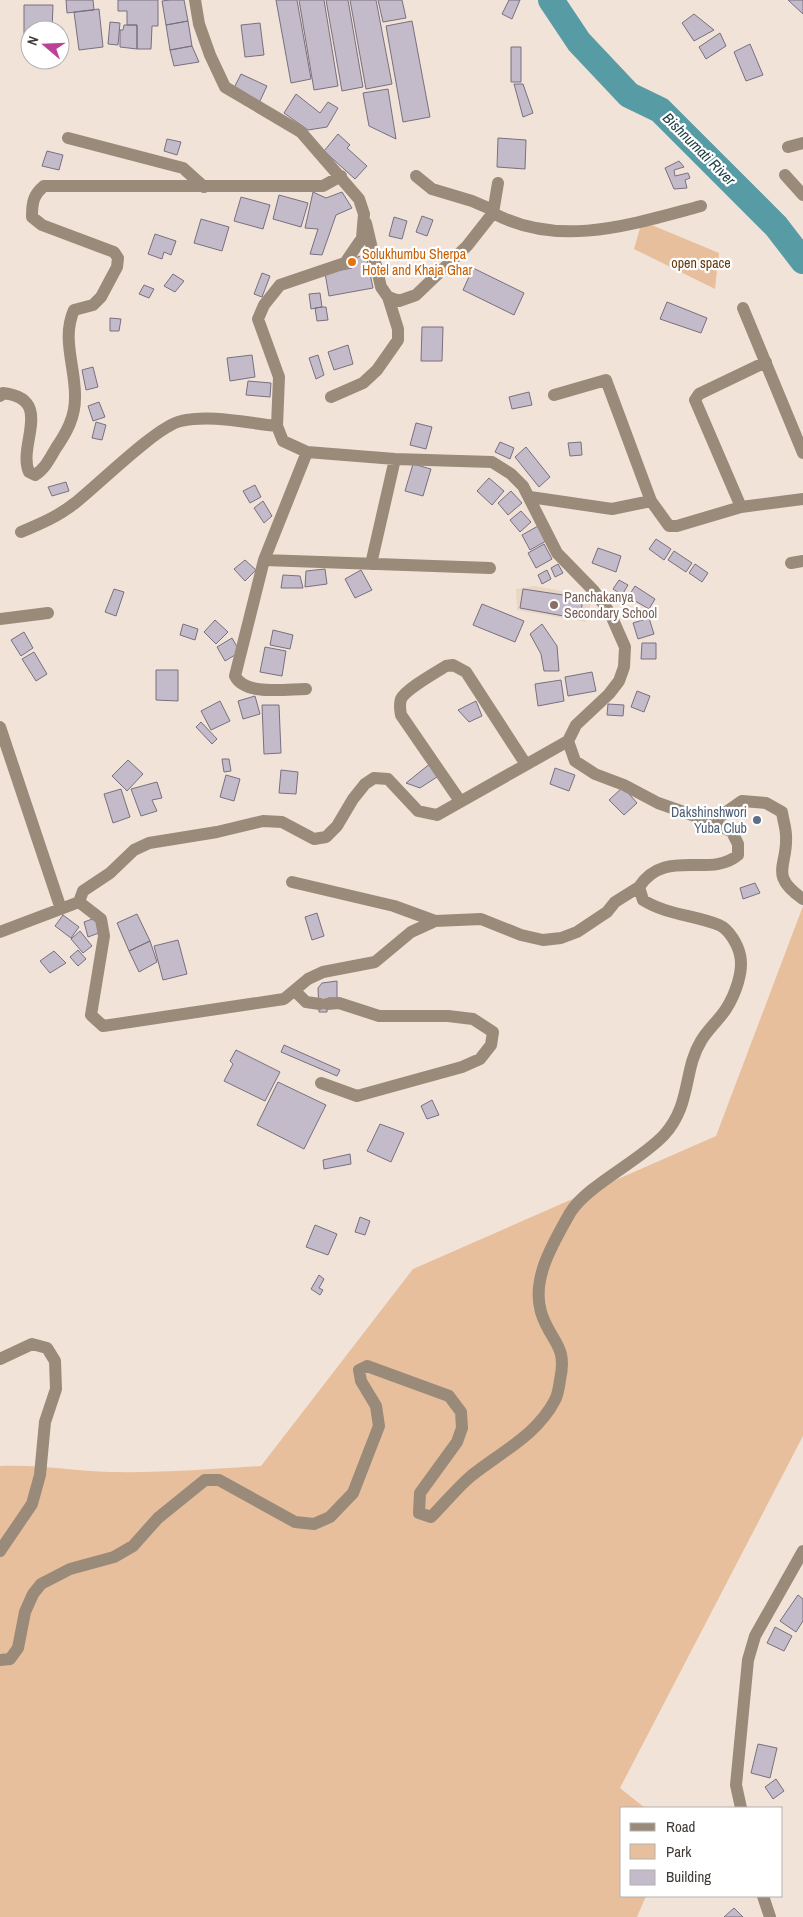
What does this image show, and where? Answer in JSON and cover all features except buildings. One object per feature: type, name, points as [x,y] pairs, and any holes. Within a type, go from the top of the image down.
[{"type":"street","points":[[195,0],[199,24],[210,55],[226,86],[301,132],[359,199],[381,287],[388,297],[398,329],[398,340],[377,370],[364,383],[331,397]]},
{"type":"street","points":[[68,138],[184,168],[204,187]]},
{"type":"street","points":[[788,147],[803,143]]},
{"type":"street","points":[[785,175],[803,195]]},
{"type":"street","points":[[0,396],[3,393],[15,394],[27,404],[33,418],[26,465],[29,472],[35,475],[41,471],[67,432],[73,417],[75,397],[68,347],[71,318],[74,310],[93,305],[101,297],[118,267],[118,258],[114,252],[42,225],[32,217],[32,205],[36,193],[44,186],[56,184],[204,187],[323,186],[341,176]]},
{"type":"street","points":[[416,176],[432,189],[472,201],[493,211],[512,224],[564,232],[603,231],[701,206]]},
{"type":"street","points":[[388,297],[399,301],[416,295],[467,246],[493,211],[498,183]]},
{"type":"street","points":[[79,902],[82,892],[110,873],[134,850],[149,843],[217,832],[263,820],[282,822],[314,838],[326,837],[337,826],[353,799],[365,784],[374,778],[388,779],[418,812],[437,815],[526,763],[568,741],[576,725],[609,694],[619,681],[624,667],[625,647],[610,613],[594,591],[557,553],[530,497],[523,486],[511,474],[492,462],[395,459],[307,452],[283,441],[276,426],[280,377],[258,319],[264,305],[280,285],[345,263],[362,238],[364,214]]},
{"type":"street","points":[[743,308],[803,453]]},
{"type":"street","points":[[741,507],[695,400],[699,394],[766,362]]},
{"type":"street","points":[[554,395],[606,380],[651,501],[669,526],[677,526],[741,507],[803,499]]},
{"type":"street","points":[[21,532],[52,519],[74,505],[153,437],[178,421],[196,418],[276,426]]},
{"type":"street","points":[[306,688],[250,689],[238,683],[235,676],[264,560],[307,452]]},
{"type":"street","points":[[370,564],[395,459]]},
{"type":"street","points":[[530,497],[612,509],[651,501]]},
{"type":"street","points":[[264,560],[490,568]]},
{"type":"street","points":[[0,619],[48,613]]},
{"type":"street","points":[[460,801],[401,715],[400,706],[402,697],[446,666],[453,665],[466,672],[526,763]]},
{"type":"street","points":[[0,727],[61,909]]},
{"type":"street","points":[[292,882],[394,906],[435,920],[481,919],[521,935],[543,940],[561,938],[577,932],[607,912],[615,902],[639,887],[646,877],[656,871],[678,864],[714,864],[732,860],[738,855],[738,844],[732,832],[712,822],[658,803],[624,785],[595,774],[575,761],[568,741]]},
{"type":"street","points":[[712,822],[742,800],[766,803],[782,812],[787,837],[781,866],[784,879],[792,892],[803,899]]},
{"type":"street","points":[[0,1660],[10,1659],[18,1648],[25,1612],[33,1594],[41,1584],[70,1570],[114,1557],[133,1546],[158,1518],[205,1480],[219,1480],[294,1522],[314,1524],[330,1517],[353,1493],[379,1426],[376,1406],[361,1381],[359,1370],[367,1366],[449,1396],[460,1412],[462,1428],[457,1442],[420,1493],[419,1513],[431,1517],[470,1477],[512,1448],[538,1425],[556,1399],[564,1364],[562,1352],[541,1312],[540,1285],[544,1262],[572,1210],[584,1197],[639,1157],[664,1135],[676,1118],[686,1095],[697,1048],[728,1007],[741,972],[740,955],[735,942],[722,926],[657,910],[643,900],[639,887]]},
{"type":"street","points":[[0,932],[79,902]]},
{"type":"street","points":[[79,902],[101,919],[104,936],[90,1015],[103,1026],[284,999],[308,979],[323,972],[375,962],[411,932],[435,920]]},
{"type":"street","points":[[295,991],[306,1002],[340,1003],[379,1016],[448,1016],[473,1019],[493,1032],[491,1045],[480,1059],[462,1066],[358,1096],[321,1083]]},
{"type":"street","points":[[0,1359],[32,1344],[47,1348],[55,1362],[56,1389],[44,1422],[40,1475],[32,1504],[0,1551]]},
{"type":"street","points":[[741,1807],[736,1785],[748,1660],[755,1636],[803,1551]]},
{"type":"street","points":[[763,1897],[770,1917]]},
{"type":"shaded area","name":"Panchakanya Secondary School","points":[[534,586],[558,590],[592,600],[586,622],[517,610],[516,589]]},
{"type":"green space","name":"open space","points":[[642,221],[719,253],[715,289],[634,249]]},
{"type":"green space","points":[[803,906],[803,1436],[620,1788],[644,1807],[620,1807],[620,1897],[646,1897],[637,1917],[0,1917],[0,1466],[130,1472],[261,1466],[413,1269],[716,1136]]},
{"type":"waterway","name":"Bishnumati River","points":[[551,0],[579,42],[629,95],[660,110],[776,226],[803,261]]},
{"type":"place","name":"Solukhumbu Sherpa Hotel and Khaja Ghar","points":[[352,262]]},
{"type":"place","name":"Panchakanya Secondary School","points":[[554,605]]},
{"type":"place","name":"Dakshinshwori Yuba Club","points":[[757,820]]}]
